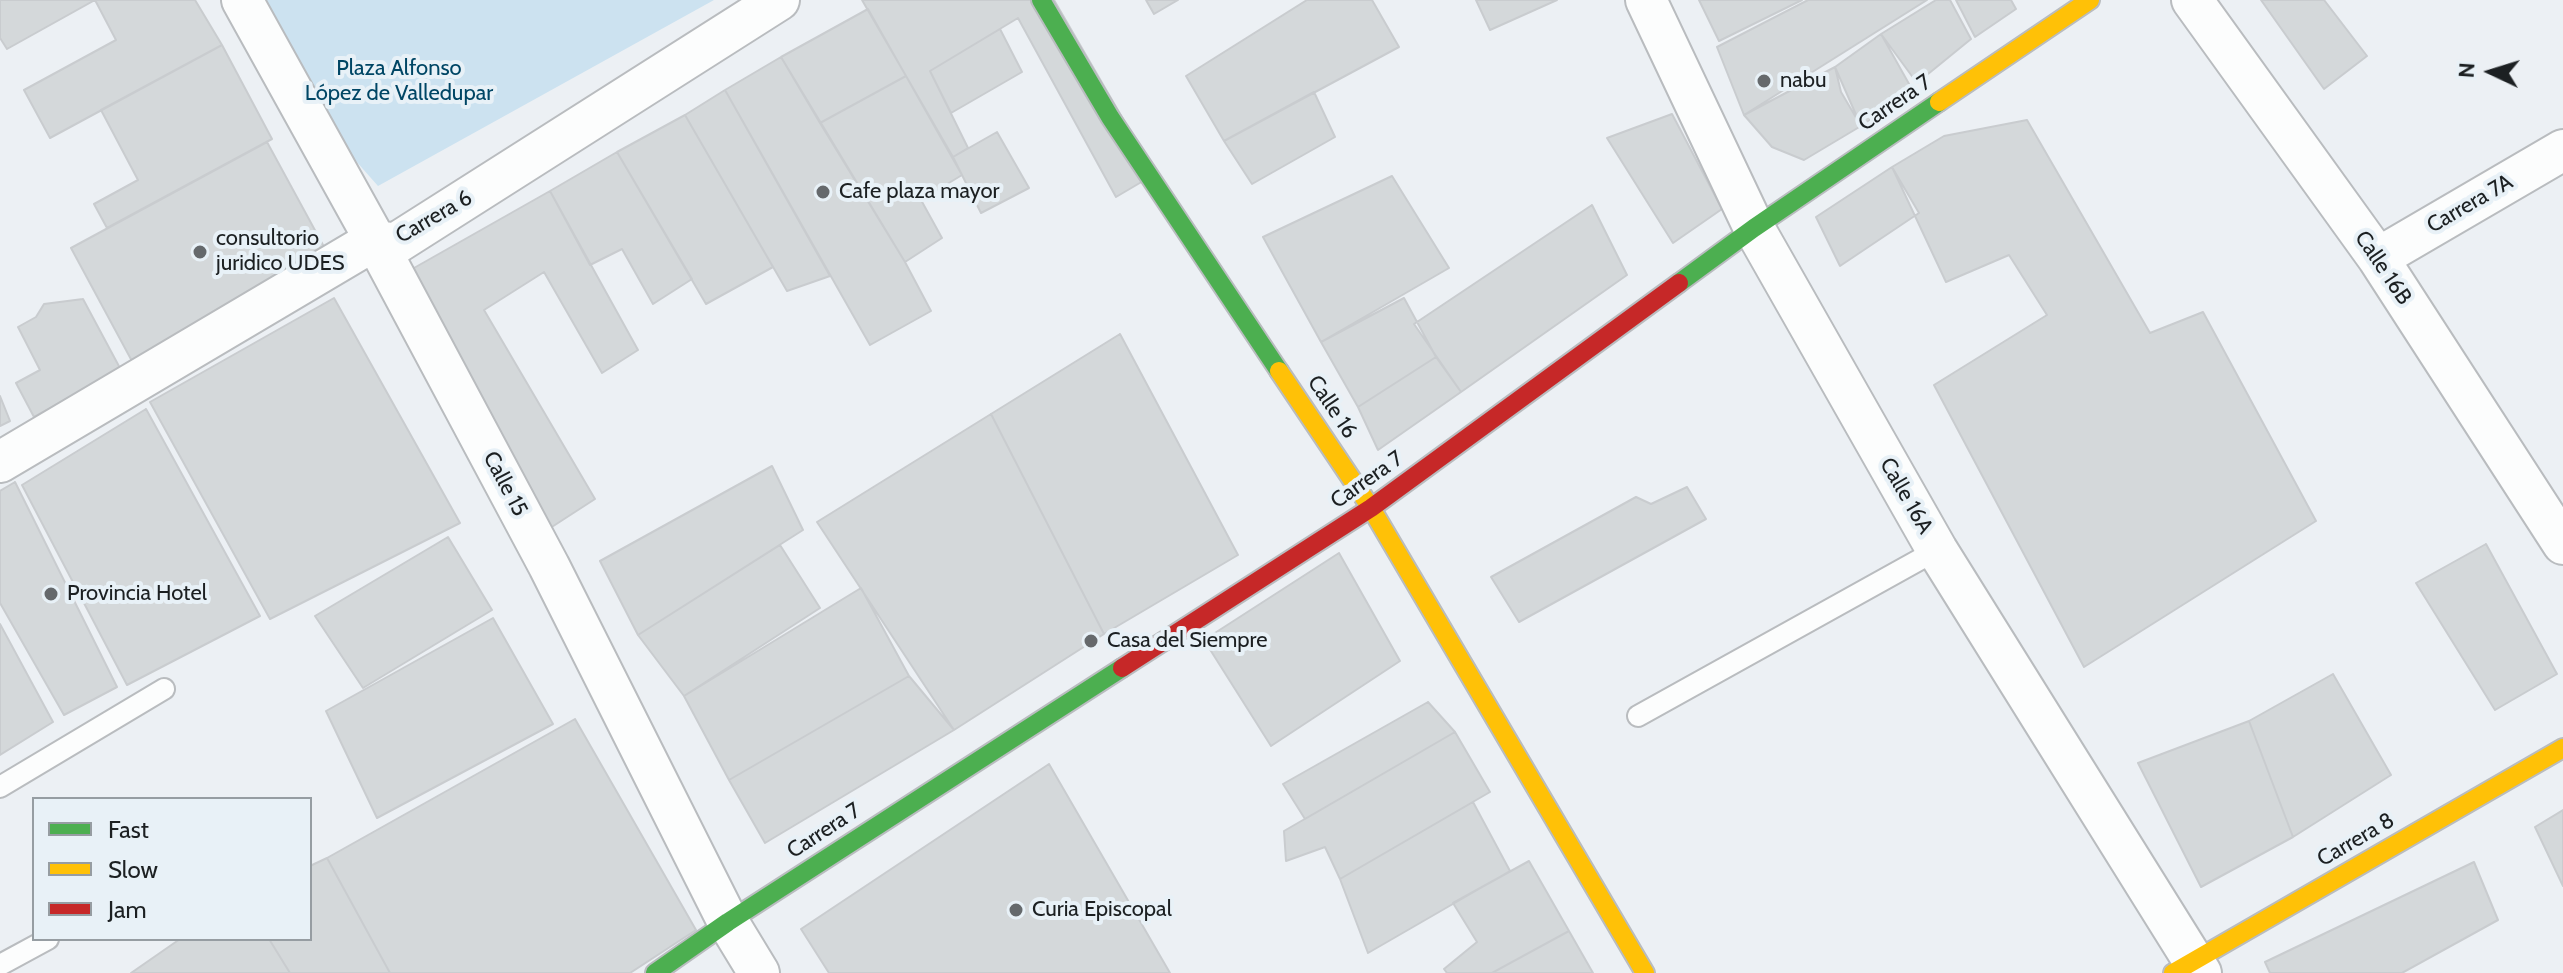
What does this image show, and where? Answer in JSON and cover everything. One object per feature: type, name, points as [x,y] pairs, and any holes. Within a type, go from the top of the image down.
[{"type":"street","name":"Calle 15","points":[[242,0],[375,240],[549,566],[728,922],[759,973]]},
{"type":"street","name":"Carrera 6","points":[[0,462],[375,240],[395,244],[779,0]]},
{"type":"street","name":"Calle 16","points":[[1041,0],[1118,130],[1371,508],[1645,973]]},
{"type":"street","name":"Calle 16A","points":[[1646,0],[1754,228],[1937,550],[2190,969]]},
{"type":"street","name":"Carrera 7","points":[[655,973],[728,922],[1371,508],[1754,228],[2090,0]]},
{"type":"street","name":"Calle 16B","points":[[2192,0],[2378,258],[2563,544]]},
{"type":"street","name":"Carrera 7A","points":[[2378,258],[2563,150]]},
{"type":"street","name":"Carrera 8","points":[[2190,969],[2563,748]]},
{"type":"lane","points":[[1638,716],[1937,550]]},
{"type":"lane","points":[[0,787],[164,689]]},
{"type":"lane","points":[[0,965],[44,941]]},
{"type":"green space","name":"Plaza Alfonso López de Valledupar","points":[[258,0],[714,0],[378,186],[355,160],[345,142],[331,139]]},
{"type":"building","points":[[0,0],[95,0],[7,49],[0,38]]},
{"type":"building","points":[[95,0],[195,0],[222,45],[50,138],[24,90],[116,40]]},
{"type":"building","points":[[862,0],[1054,0],[1155,174],[1116,197],[1018,18],[930,71],[968,148],[953,157]]},
{"type":"building","points":[[1146,0],[1178,0],[1154,14]]},
{"type":"building","points":[[1307,0],[1372,0],[1399,47],[1224,141],[1186,76]]},
{"type":"building","points":[[1476,0],[1557,0],[1490,30]]},
{"type":"building","points":[[1699,0],[1802,0],[1719,41]]},
{"type":"building","name":"nabu","points":[[1808,0],[1927,0],[1744,115],[1717,47]]},
{"type":"building","points":[[1936,0],[1950,0],[1971,39],[1917,83],[1881,34]]},
{"type":"building","points":[[1956,0],[2011,0],[2016,9],[1975,37]]},
{"type":"building","points":[[2261,0],[2324,0],[2367,56],[2324,89]]},
{"type":"building","points":[[868,9],[906,76],[820,123],[781,57]]},
{"type":"building","points":[[1000,29],[1022,72],[951,113],[930,71]]},
{"type":"building","points":[[1881,34],[1913,91],[1861,126],[1835,67]]},
{"type":"building","points":[[222,45],[272,139],[107,228],[94,204],[138,180],[101,110]]},
{"type":"building","name":"Cafe plaza mayor","points":[[781,57],[905,262],[931,311],[870,345],[725,90]]},
{"type":"building","points":[[1835,67],[1841,92],[1861,126],[1804,160],[1772,147],[1744,115]]},
{"type":"building","points":[[906,76],[962,175],[921,200],[942,238],[905,262],[820,123]]},
{"type":"building","points":[[725,90],[830,276],[787,291],[685,115]]},
{"type":"building","points":[[1314,92],[1335,137],[1252,184],[1224,141]]},
{"type":"building","points":[[1672,114],[1722,209],[1673,243],[1607,138]]},
{"type":"building","points":[[685,115],[773,267],[706,304],[617,152]]},
{"type":"building","points":[[2027,120],[2150,333],[2203,312],[2316,521],[2084,667],[1934,385],[2047,315],[2009,255],[1946,282],[1892,167],[1944,136]]},
{"type":"building","points":[[997,132],[1029,188],[981,213],[953,157]]},
{"type":"building","name":"consultorio juridico UDES","points":[[267,142],[329,256],[133,363],[71,248]]},
{"type":"building","points":[[617,152],[692,279],[653,304],[622,249],[590,265],[550,191]]},
{"type":"building","points":[[1892,167],[1919,213],[1840,266],[1816,217]]},
{"type":"building","points":[[1392,176],[1449,268],[1321,342],[1263,237]]},
{"type":"building","points":[[550,191],[638,350],[602,373],[544,272],[484,310],[595,499],[541,534],[391,281]]},
{"type":"building","points":[[1592,205],[1627,275],[1461,392],[1414,324]]},
{"type":"building","points":[[334,298],[460,523],[270,619],[150,402]]},
{"type":"building","points":[[1404,298],[1436,357],[1358,407],[1321,342]]},
{"type":"building","points":[[83,299],[121,370],[34,417],[16,383],[40,370],[18,327],[36,317],[44,304]]},
{"type":"building","points":[[1120,334],[1238,555],[1104,634],[991,414]]},
{"type":"building","points":[[1436,357],[1461,392],[1378,450],[1358,407]]},
{"type":"building","points":[[0,396],[10,421],[0,426]]},
{"type":"building","points":[[146,409],[260,616],[127,685],[22,485]]},
{"type":"building","points":[[991,414],[1104,634],[954,730],[817,522]]},
{"type":"building","points":[[772,466],[803,530],[638,635],[600,561]]},
{"type":"building","points":[[15,482],[117,687],[64,715],[0,603],[0,491]]},
{"type":"building","points":[[1687,487],[1706,519],[1519,622],[1491,577],[1636,497],[1651,504]]},
{"type":"building","points":[[448,537],[492,610],[363,688],[315,616]]},
{"type":"building","points":[[2486,544],[2557,674],[2495,710],[2416,583]]},
{"type":"building","points":[[780,545],[820,608],[684,696],[638,635]]},
{"type":"building","points":[[1339,553],[1400,661],[1271,746],[1204,640]]},
{"type":"building","points":[[861,588],[909,676],[729,780],[684,696]]},
{"type":"building","points":[[493,618],[553,724],[377,818],[326,711]]},
{"type":"building","points":[[0,624],[53,722],[0,755]]},
{"type":"building","points":[[2333,674],[2391,775],[2293,837],[2249,721]]},
{"type":"building","points":[[909,676],[954,730],[765,843],[729,780]]},
{"type":"building","points":[[1428,702],[1455,732],[1305,819],[1283,784]]},
{"type":"building","points":[[575,719],[696,930],[630,973],[390,973],[327,858]]},
{"type":"building","points":[[2249,721],[2293,837],[2201,887],[2138,763]]},
{"type":"building","points":[[1455,732],[1490,792],[1340,879],[1325,847],[1286,861],[1284,831]]},
{"type":"building","points":[[1049,764],[1170,973],[829,973],[801,929]]},
{"type":"building","points":[[1473,802],[1510,871],[1368,953],[1340,879]]},
{"type":"building","points":[[2563,810],[2563,886],[2535,827]]},
{"type":"building","points":[[327,858],[390,973],[290,973],[270,941],[312,941],[312,865]]},
{"type":"building","points":[[1529,861],[1569,931],[1492,973],[1447,973],[1444,969],[1477,942],[1453,903]]},
{"type":"building","points":[[2474,862],[2498,920],[2402,973],[2270,973],[2265,962]]},
{"type":"building","points":[[1569,931],[1593,973],[1492,973]]},
{"type":"building","points":[[177,941],[270,941],[290,973],[131,973]]},
{"type":"traffic: fast","points":[[1041,0],[1110,117],[1279,371]]},
{"type":"traffic: fast","points":[[1679,283],[1939,102]]},
{"type":"traffic: fast","points":[[655,973],[728,922],[1122,668]]},
{"type":"traffic: slow","points":[[1939,102],[2090,0]]},
{"type":"traffic: slow","points":[[1279,371],[1371,508],[1645,973]]},
{"type":"traffic: slow","points":[[2173,973],[2563,748]]},
{"type":"traffic: jam","points":[[1122,668],[1371,508],[1679,283]]},
{"type":"place","name":"nabu","points":[[1764,81]]},
{"type":"place","name":"Cafe plaza mayor","points":[[823,192]]},
{"type":"place","name":"consultorio juridico UDES","points":[[200,252]]},
{"type":"place","name":"Provincia Hotel","points":[[51,594]]},
{"type":"place","name":"Casa del Siempre","points":[[1091,641]]},
{"type":"place","name":"Curia Episcopal","points":[[1016,910]]}]
